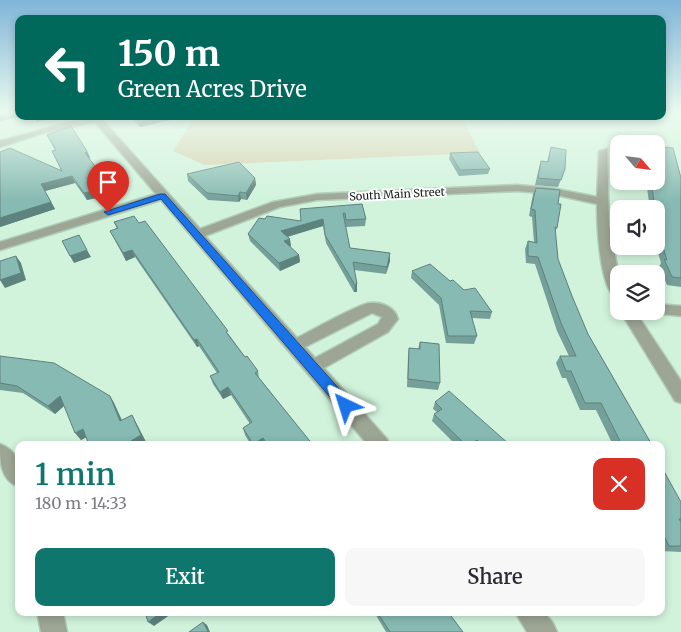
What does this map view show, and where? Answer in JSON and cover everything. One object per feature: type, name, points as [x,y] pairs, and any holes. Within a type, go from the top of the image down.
[{"type":"street","points":[[115,141],[377,441]]},
{"type":"street","points":[[604,151],[603,202],[606,259],[610,270]]},
{"type":"street","name":"South Main Street","points":[[196,235],[277,204],[317,197],[517,188],[552,191],[603,202]]},
{"type":"street","points":[[0,246],[162,196]]},
{"type":"street","points":[[294,346],[370,308],[381,309],[389,314],[390,319],[383,328],[312,367]]},
{"type":"street","points":[[665,310],[681,312]]},
{"type":"street","points":[[633,320],[681,396]]},
{"type":"street","points":[[0,453],[15,471]]},
{"type":"street","points":[[51,616],[54,632]]},
{"type":"street","points":[[530,616],[544,632]]},
{"type":"shaded area","points":[[179,141],[474,141],[480,153],[205,165],[173,151]]},
{"type":"building","points":[[51,141],[81,141],[87,151],[85,153],[111,187],[84,193],[72,176],[41,184],[51,202],[0,218],[0,152],[10,148],[62,171],[52,151],[56,150]]},
{"type":"building","points":[[551,147],[566,150],[565,169],[561,180],[538,178],[541,161],[548,162]]},
{"type":"building","points":[[665,147],[673,148],[681,178],[681,278],[672,277],[664,259],[667,260],[665,254],[665,200],[654,200],[652,190],[665,190]]},
{"type":"building","points":[[478,152],[490,169],[460,170],[450,153]]},
{"type":"building","points":[[239,162],[255,178],[246,193],[240,192],[238,196],[207,193],[187,174]]},
{"type":"building","points":[[536,188],[560,190],[558,204],[561,204],[557,228],[555,227],[558,259],[588,334],[650,441],[620,441],[601,403],[585,403],[571,371],[566,371],[560,356],[576,356],[561,323],[538,257],[528,256],[528,241],[537,243],[535,210],[531,209]]},
{"type":"building","points":[[362,204],[366,219],[346,220],[345,213],[343,213],[350,248],[390,253],[387,267],[353,262],[357,284],[355,285],[325,235],[323,219],[281,231],[290,239],[284,241],[299,255],[279,263],[248,234],[259,218],[265,219],[267,216],[301,221],[300,209]]},
{"type":"building","points":[[134,216],[139,223],[145,221],[228,331],[226,332],[258,371],[255,373],[310,441],[265,441],[263,438],[258,441],[251,441],[243,428],[252,422],[228,387],[220,392],[210,376],[219,372],[197,339],[194,340],[132,250],[123,253],[110,231],[118,228],[114,222]]},
{"type":"building","points":[[79,235],[87,250],[70,256],[62,241]]},
{"type":"building","points":[[16,256],[21,273],[0,280],[0,261]]},
{"type":"building","points":[[430,264],[464,290],[475,288],[492,312],[470,311],[477,336],[448,336],[441,298],[412,271]]},
{"type":"building","points":[[420,342],[439,344],[440,383],[408,379],[409,348],[420,349]]},
{"type":"building","points":[[0,356],[54,363],[110,396],[120,421],[132,415],[141,435],[131,441],[88,441],[83,429],[75,433],[60,396],[48,406],[17,386],[0,383]]},
{"type":"building","points":[[449,391],[505,441],[462,441],[434,414],[442,409],[435,402]]},
{"type":"building","points":[[665,473],[681,502],[681,519],[679,519],[681,522],[681,546],[669,546],[665,538]]},
{"type":"building","points":[[146,616],[156,616],[148,622]]},
{"type":"building","points":[[380,616],[451,616],[463,632],[390,632]]},
{"type":"building","points":[[203,622],[208,632],[189,632]]},
{"type":"route","points":[[108,212],[162,196],[346,406]]}]
